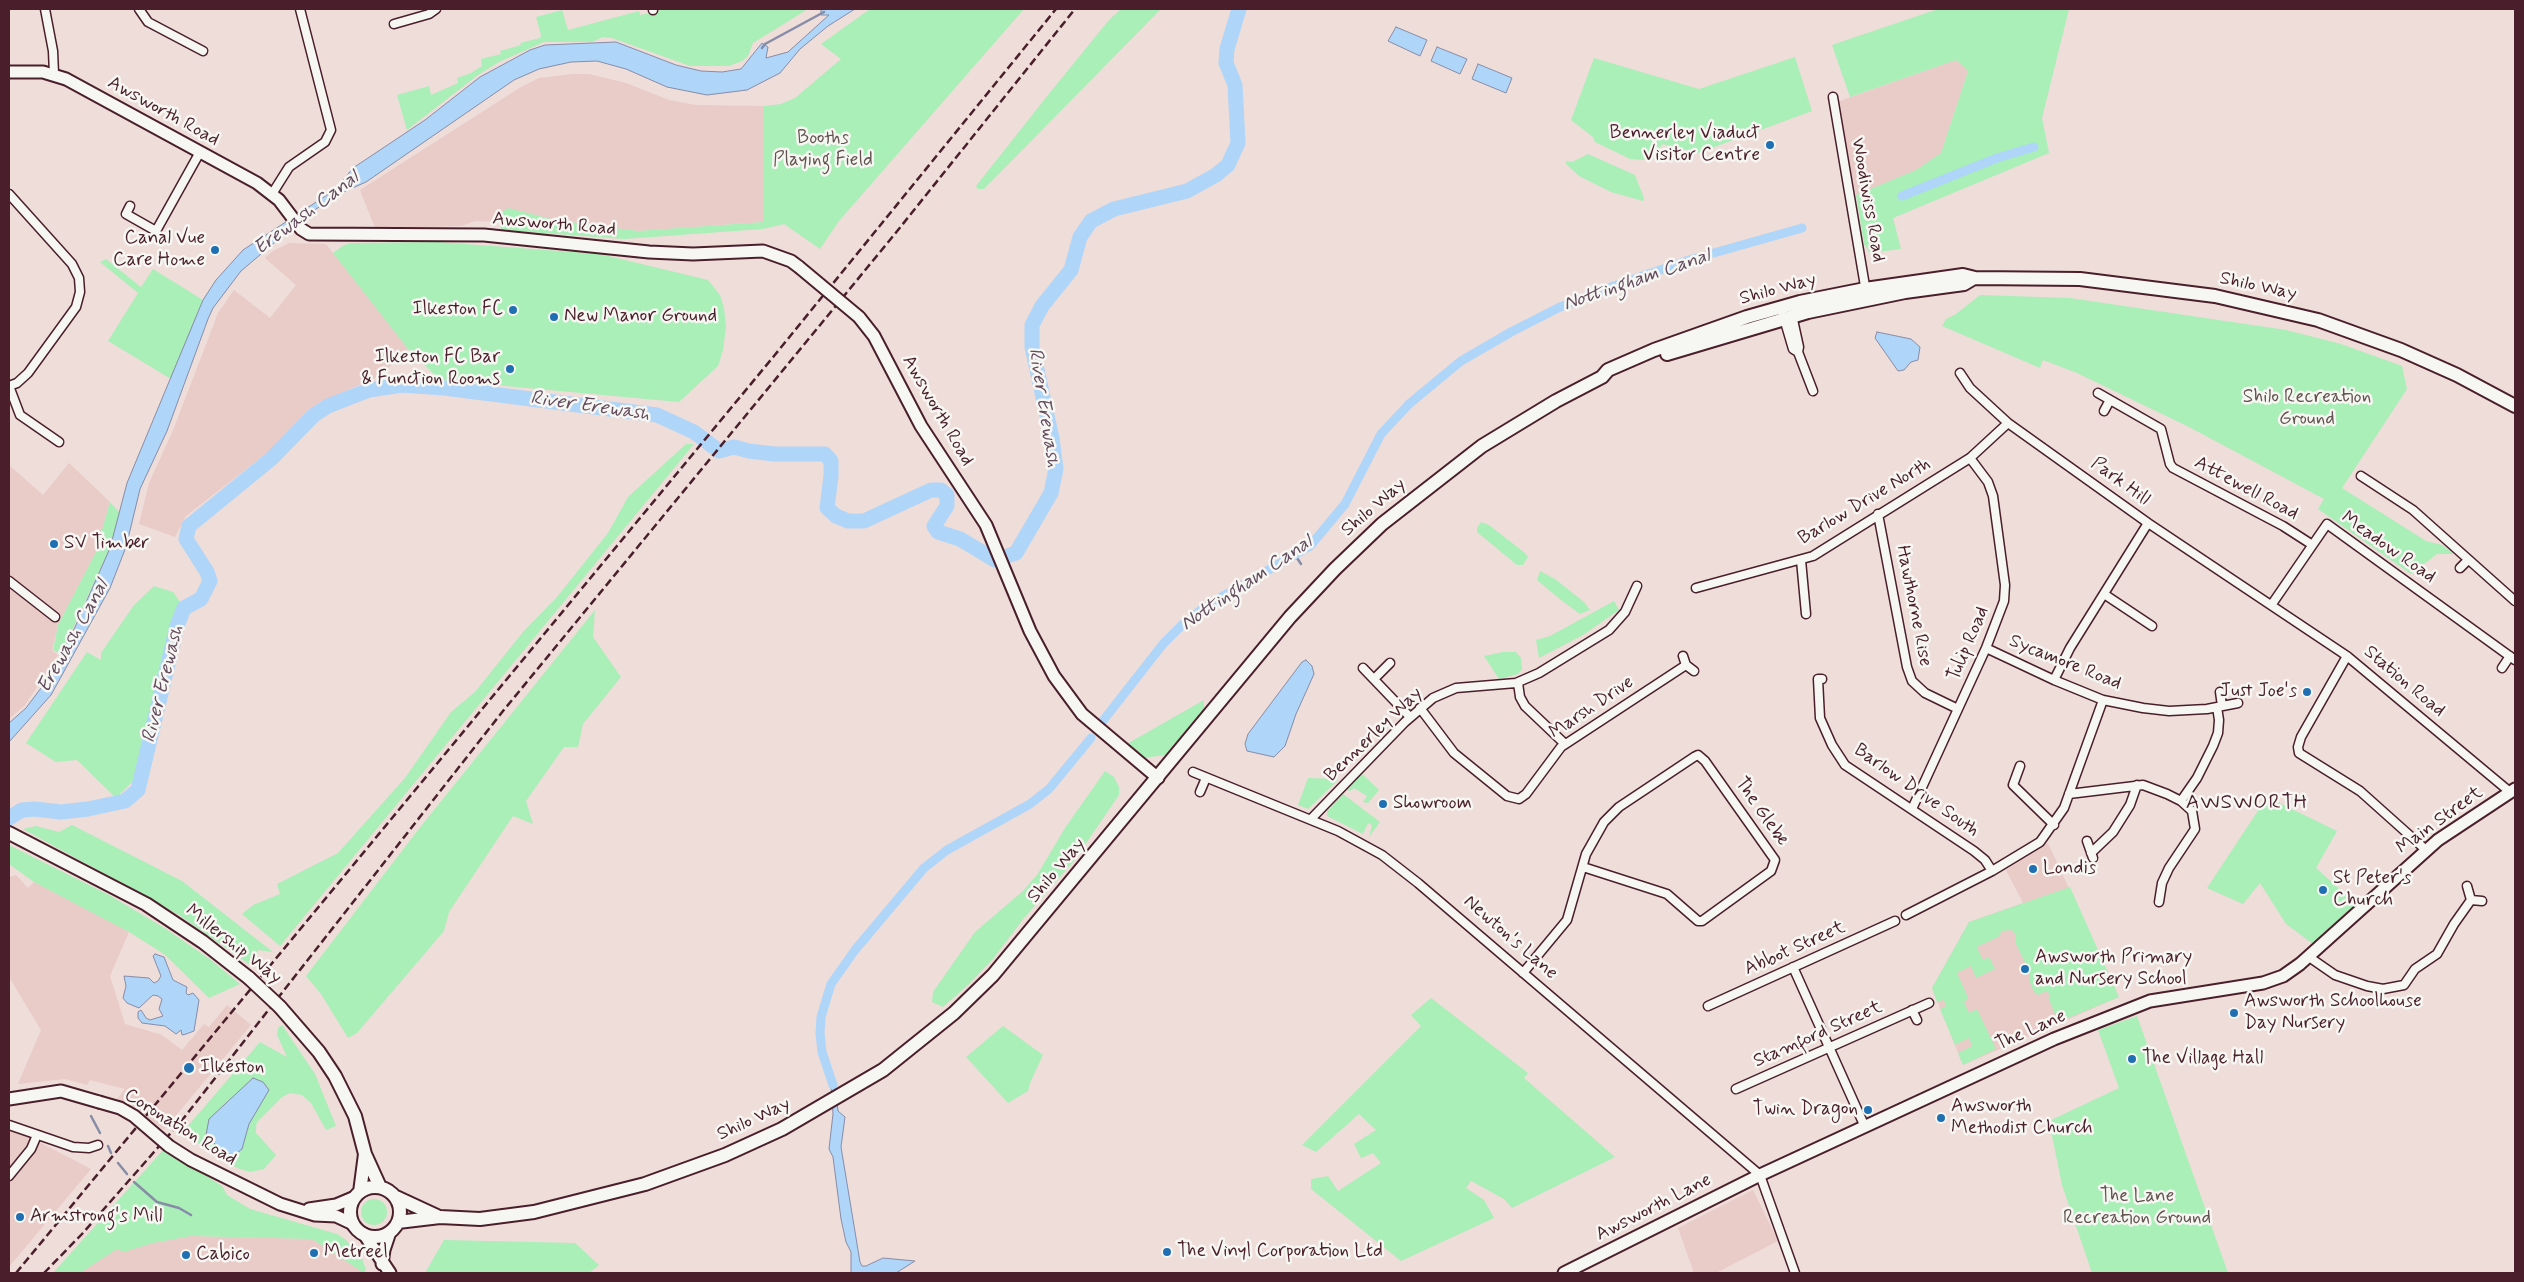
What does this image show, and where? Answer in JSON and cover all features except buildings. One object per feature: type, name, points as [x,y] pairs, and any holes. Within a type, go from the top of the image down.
[{"type":"main road","name":"Shilo Way","points":[[394,1227],[440,1217],[480,1219],[534,1212],[645,1184],[753,1143],[865,1082],[919,1043],[971,998],[1030,933],[1290,617],[1335,569],[1382,524],[1482,446],[1556,401],[1602,377],[1611,378],[1691,346],[1787,312],[1865,289],[1963,276],[1974,278],[2116,282],[2215,296],[2269,307],[2318,320],[2401,350],[2457,375],[2515,406]]},
{"type":"main road","name":"Shilo Way","points":[[1787,312],[1964,284],[1974,278]]},
{"type":"main road","name":"Millership Way","points":[[11,834],[146,904],[204,942],[249,978],[280,1007],[319,1052],[335,1076],[354,1116],[364,1154],[380,1187]]},
{"type":"main road","name":"Millership Way","points":[[357,1194],[364,1154]]},
{"type":"main road","points":[[370,1187],[380,1187],[396,1197],[400,1212],[394,1227],[374,1236],[364,1234],[353,1224],[349,1212],[357,1194],[370,1187]]},
{"type":"main road","name":"Shilo Way","points":[[396,1197],[440,1217]]},
{"type":"street","points":[[45,9],[53,51],[54,74]]},
{"type":"street","points":[[139,9],[148,22],[194,42],[203,51]]},
{"type":"street","points":[[272,194],[288,167],[326,142],[331,130],[300,9]]},
{"type":"street","points":[[394,24],[429,14],[436,9]]},
{"type":"street","name":"Awsworth Road","points":[[9,72],[38,71],[54,74],[257,183],[286,208],[305,233],[331,236],[484,235],[648,252],[693,254],[763,251],[790,261],[859,316],[874,336],[921,426],[977,510],[994,544],[1042,654],[1072,701],[1082,714],[1158,778]]},
{"type":"street","name":"Woodiwiss Road","points":[[1833,97],[1865,289],[1868,294],[1882,296]]},
{"type":"street","points":[[130,206],[126,214],[154,234],[200,152]]},
{"type":"street","points":[[9,194],[72,264],[79,278],[80,292],[76,307],[28,373],[17,383],[9,386],[20,415],[59,442]]},
{"type":"street","points":[[1787,312],[1799,348],[1798,352],[1814,390]]},
{"type":"street","name":"Park Hill","points":[[1960,373],[1970,388],[2008,423],[2148,523],[2261,600],[2272,604]]},
{"type":"street","name":"Attewell Road","points":[[2098,393],[2161,429],[2170,464],[2173,468],[2312,544]]},
{"type":"street","points":[[2104,411],[2110,400]]},
{"type":"street","name":"Barlow Drive North","points":[[1696,588],[1813,556],[1970,458],[2008,423]]},
{"type":"street","name":"Tulip Road","points":[[1912,810],[2002,611],[2005,585],[1993,496],[1988,482],[1970,458]]},
{"type":"street","points":[[2361,476],[2412,510],[2515,602]]},
{"type":"street","name":"Hawthorne Rise","points":[[1878,514],[1907,667],[1912,681],[1925,693],[1958,709]]},
{"type":"street","points":[[2054,680],[2070,648],[2148,523]]},
{"type":"street","name":"Meadow Road","points":[[2272,604],[2323,526],[2327,524],[2332,525],[2512,658],[2502,668]]},
{"type":"street","points":[[1801,560],[1806,614]]},
{"type":"street","points":[[2460,568],[2468,560]]},
{"type":"street","points":[[9,581],[55,617]]},
{"type":"street","name":"Bennerley Way","points":[[1311,819],[1420,708],[1450,690],[1518,683],[1573,654],[1609,630],[1625,612],[1637,586]]},
{"type":"street","points":[[2104,594],[2152,626]]},
{"type":"street","name":"Station Road","points":[[2272,604],[2347,656],[2513,790]]},
{"type":"street","name":"Sycamore Road","points":[[1986,648],[2054,680],[2104,700],[2169,711],[2220,707],[2238,703]]},
{"type":"street","points":[[1683,656],[1686,665],[1694,671]]},
{"type":"street","points":[[2347,656],[2301,737],[2298,747],[2299,753],[2360,791],[2426,850]]},
{"type":"street","points":[[1374,679],[1390,663]]},
{"type":"street","name":"Marsh Drive","points":[[1420,708],[1454,753],[1513,799],[1519,799],[1526,794],[1552,757],[1565,744],[1686,665]]},
{"type":"street","points":[[1363,668],[1410,717]]},
{"type":"street","name":"Barlow Drive South","points":[[1822,679],[1818,679],[1820,718],[1826,735],[1838,756],[1854,772],[1981,856],[1992,871]]},
{"type":"street","points":[[1518,683],[1520,697],[1525,706],[1565,744]]},
{"type":"street","points":[[2181,801],[2197,778],[2215,740],[2219,720],[2220,692]]},
{"type":"street","points":[[1906,915],[1992,871],[2036,845],[2054,824],[2070,794],[2104,700]]},
{"type":"street","name":"The Glebe","points":[[1523,973],[1567,920],[1590,842],[1610,815],[1688,760],[1698,756],[1705,761],[1775,860],[1771,871],[1702,921],[1698,921],[1667,894],[1583,867]]},
{"type":"street","points":[[2020,766],[2013,785],[2054,824]]},
{"type":"street","name":"Newton's Lane","points":[[1193,772],[1311,819],[1362,843],[1394,863],[1760,1175]]},
{"type":"street","points":[[1200,792],[1206,778]]},
{"type":"street","points":[[2070,794],[2137,786],[2166,794],[2181,801],[2192,811],[2195,829],[2169,868],[2162,883],[2160,902]]},
{"type":"street","points":[[2087,841],[2092,855],[2113,832],[2130,804],[2137,786]]},
{"type":"street","name":"Main Street","points":[[2321,945],[2426,850],[2513,790]]},
{"type":"street","points":[[2467,886],[2471,900]]},
{"type":"street","points":[[2471,900],[2482,901]]},
{"type":"street","points":[[2309,957],[2335,975],[2367,986],[2383,989],[2404,984],[2415,969],[2437,954],[2454,924],[2471,900]]},
{"type":"street","name":"Abbot Street","points":[[1708,1006],[1895,921]]},
{"type":"street","name":"The Lane","points":[[1760,1175],[2054,1039],[2118,1013],[2150,1001],[2276,979],[2295,968],[2321,945]]},
{"type":"street","points":[[1793,967],[1865,1127]]},
{"type":"street","name":"Stamford Street","points":[[1736,1089],[1929,1003]]},
{"type":"street","name":"Stamford Street","points":[[1912,1010],[1917,1020]]},
{"type":"street","name":"Coronation Road","points":[[9,1099],[61,1091],[120,1108],[134,1116],[169,1146],[232,1181],[280,1204],[315,1215],[336,1216],[353,1224]]},
{"type":"street","points":[[9,1125],[73,1147],[89,1148],[98,1146]]},
{"type":"street","points":[[9,1176],[31,1149],[37,1135]]},
{"type":"street","points":[[1760,1175],[1795,1273]]},
{"type":"street","name":"Awsworth Lane","points":[[1564,1273],[1760,1175]]},
{"type":"street","name":"Coronation Road","points":[[300,1210],[336,1205],[357,1194]]},
{"type":"street","points":[[382,1264],[394,1227]]},
{"type":"street","points":[[364,1234],[382,1264],[390,1273]]},
{"type":"shaded area","points":[[1956,60],[1968,71],[1941,153],[1916,170],[1856,195],[1837,102]]},
{"type":"shaded area","points":[[589,74],[626,83],[669,100],[696,105],[764,106],[764,222],[638,231],[516,215],[506,222],[475,221],[461,226],[375,228],[360,190],[521,87],[539,78]]},
{"type":"shaded area","points":[[289,243],[326,244],[408,349],[380,376],[325,400],[309,411],[281,442],[186,516],[175,537],[139,524],[149,483],[174,428],[218,313],[234,290],[270,318],[296,285],[265,258],[273,251]]},
{"type":"shaded area","points":[[69,463],[110,502],[95,554],[58,625],[52,650],[58,655],[25,705],[9,719],[9,465],[43,495]]},
{"type":"shaded area","name":"Awsworth Primary and Nursery School","points":[[2048,843],[2119,997],[1963,1065],[1932,988],[1969,922],[2023,903],[2006,870]]},
{"type":"shaded area","points":[[16,875],[28,888],[34,882],[129,932],[110,976],[125,1024],[162,1035],[182,1050],[204,1024],[209,1027],[227,1005],[251,1025],[164,1130],[132,1106],[117,1099],[125,1089],[90,1080],[87,1085],[65,1079],[18,1084],[41,1030],[9,977],[9,877]]},
{"type":"shaded area","points":[[12,1128],[91,1169],[9,1267],[9,1132]]},
{"type":"shaded area","points":[[1753,1190],[1778,1241],[1716,1273],[1694,1273],[1678,1228]]},
{"type":"shaded area","points":[[191,1236],[312,1239],[365,1273],[80,1273],[117,1249],[124,1252],[153,1243]]},
{"type":"green space","points":[[659,9],[808,9],[753,43],[748,56],[742,61],[729,66],[690,66],[612,38],[603,37],[592,42],[544,42],[499,62],[478,75],[407,130],[397,95],[429,86],[431,95],[458,83],[457,78],[471,73],[482,66],[481,59],[501,54],[500,51],[521,45],[520,43],[540,38],[541,35],[536,17],[562,10],[568,30],[639,11],[640,15],[659,11]]},
{"type":"green space","name":"Booths Playing Field","points":[[870,9],[1024,9],[839,221],[820,249],[784,224],[763,229],[624,239],[502,230],[499,224],[502,212],[508,208],[555,220],[638,231],[764,222],[764,106],[781,104],[795,98],[841,59],[821,44]]},
{"type":"green space","points":[[1121,9],[1161,9],[984,189],[978,189],[976,186],[1048,95],[1109,20]]},
{"type":"green space","points":[[1938,9],[2069,9],[2042,118],[2049,153],[1893,218],[1901,249],[1870,253],[1864,244],[1856,195],[1916,170],[1941,153],[1968,71],[1956,60],[1850,97],[1832,45]]},
{"type":"green space","points":[[1795,57],[1812,111],[1698,153],[1663,144],[1653,155],[1644,160],[1630,159],[1595,142],[1593,137],[1571,120],[1594,58],[1699,89]]},
{"type":"green space","points":[[1588,154],[1635,175],[1644,198],[1643,201],[1611,192],[1579,176],[1566,164],[1566,161],[1572,162]]},
{"type":"green space","name":"New Manor Ground","points":[[438,242],[600,254],[708,280],[720,295],[724,308],[726,327],[723,350],[718,366],[679,402],[440,380],[408,349],[333,253],[344,245],[351,243]]},
{"type":"green space","points":[[106,259],[141,287],[153,269],[203,300],[171,379],[108,341],[138,293],[100,262]]},
{"type":"green space","name":"Shilo Recreation Ground","points":[[1980,295],[2070,298],[2286,330],[2341,344],[2402,366],[2407,389],[2342,488],[2426,541],[2442,545],[2454,554],[2437,554],[2411,574],[2318,509],[2324,499],[2189,427],[2077,373],[2043,360],[2040,368],[1942,326],[1946,319],[1956,314]]},
{"type":"green space","points":[[686,444],[694,444],[280,946],[242,914],[253,905],[280,894],[277,884],[338,853],[405,778],[451,712],[475,692],[523,632],[557,597],[608,533],[628,497]]},
{"type":"green space","points":[[110,502],[120,513],[110,548],[61,654],[53,650],[58,625],[95,554]]},
{"type":"green space","points":[[1481,522],[1489,525],[1525,553],[1528,557],[1523,565],[1517,565],[1477,532]]},
{"type":"green space","points":[[1540,571],[1555,579],[1584,602],[1590,610],[1580,614],[1561,600],[1537,580]]},
{"type":"green space","points":[[154,586],[173,592],[183,606],[136,778],[116,798],[77,760],[56,762],[26,743],[87,652],[101,660],[101,653],[134,605]]},
{"type":"green space","points":[[1614,601],[1619,610],[1583,635],[1539,658],[1536,640],[1550,636]]},
{"type":"green space","points":[[595,610],[593,637],[621,677],[583,724],[578,747],[564,747],[526,801],[533,824],[513,816],[449,912],[444,931],[357,1033],[348,1038],[321,994],[306,976],[418,830]]},
{"type":"green space","points":[[1503,652],[1516,652],[1521,658],[1522,669],[1518,674],[1499,679],[1484,656]]},
{"type":"green space","points":[[1204,700],[1204,710],[1165,755],[1144,758],[1125,745]]},
{"type":"green space","points":[[1105,771],[1114,777],[1119,787],[1119,795],[1074,861],[1024,918],[993,959],[969,984],[943,1007],[932,1002],[933,992],[975,932],[1023,891],[1037,875],[1065,828]]},
{"type":"green space","points":[[1362,774],[1379,790],[1368,803],[1363,802],[1367,796],[1354,788],[1350,791],[1347,790]]},
{"type":"green space","points":[[1308,778],[1339,779],[1308,809],[1298,805]]},
{"type":"green space","points":[[1343,794],[1380,822],[1369,837],[1372,825],[1368,823],[1363,834],[1327,816],[1327,811]]},
{"type":"green space","points":[[2267,797],[2337,831],[2316,868],[2356,904],[2313,944],[2286,924],[2260,883],[2243,904],[2207,888]]},
{"type":"green space","points":[[72,825],[182,881],[273,952],[258,950],[253,967],[179,915],[23,829],[36,826],[59,832]]},
{"type":"green space","points":[[9,845],[109,895],[166,929],[211,960],[240,984],[209,998],[164,954],[129,932],[34,882],[9,864]]},
{"type":"green space","name":"Awsworth Primary and Nursery School","points":[[2070,887],[2119,997],[2058,1022],[2048,997],[2051,996],[2047,991],[2038,995],[2034,992],[2029,980],[2030,973],[2016,944],[2015,934],[2012,930],[2001,931],[2000,936],[1977,947],[1983,960],[1989,957],[1995,969],[1976,978],[1971,966],[1957,973],[1967,995],[1967,1000],[1964,1002],[1969,1013],[1977,1009],[1996,1049],[1963,1065],[1958,1053],[1972,1046],[1969,1038],[1955,1045],[1940,1009],[1946,1006],[1945,1003],[1943,1000],[1937,1002],[1932,988],[1969,922]]},
{"type":"green space","points":[[1431,998],[1528,1073],[1524,1078],[1615,1157],[1512,1208],[1504,1199],[1471,1181],[1466,1188],[1484,1200],[1494,1218],[1401,1261],[1311,1189],[1311,1179],[1328,1176],[1338,1191],[1381,1163],[1373,1153],[1361,1158],[1354,1144],[1376,1130],[1359,1114],[1316,1152],[1302,1145],[1421,1026],[1411,1015]]},
{"type":"green space","name":"The Lane Recreation Ground","points":[[2137,1016],[2228,1273],[2092,1273],[2062,1185],[2049,1121],[2119,1088],[2098,1030]]},
{"type":"green space","points":[[282,1025],[315,1074],[336,1126],[326,1130],[311,1103],[302,1095],[290,1093],[282,1097],[257,1122],[256,1127],[256,1133],[276,1155],[264,1169],[250,1172],[237,1168],[182,1133],[260,1042],[287,1057],[277,1035],[278,1028]]},
{"type":"green space","points":[[1003,1026],[1043,1055],[1028,1091],[1008,1103],[966,1057]]},
{"type":"green space","points":[[164,1149],[222,1186],[227,1195],[250,1209],[337,1234],[346,1240],[362,1259],[366,1269],[364,1273],[312,1239],[191,1236],[153,1243],[124,1252],[117,1249],[80,1273],[53,1273]]},
{"type":"green space","points":[[374,1199],[383,1203],[387,1212],[383,1221],[374,1225],[365,1221],[361,1212],[365,1203]]},
{"type":"green space","points":[[444,1240],[575,1243],[599,1265],[589,1273],[425,1273]]},
{"type":"water","name":"Erewash Canal","points":[[855,9],[828,26],[800,49],[780,73],[747,90],[707,95],[667,87],[626,69],[597,61],[571,62],[539,69],[514,80],[366,182],[339,194],[307,215],[241,271],[213,308],[208,319],[167,431],[140,489],[126,547],[110,588],[51,695],[9,742],[9,723],[26,708],[47,680],[71,636],[110,548],[127,483],[203,300],[216,280],[243,250],[336,189],[353,168],[425,120],[480,77],[530,50],[545,45],[616,42],[676,65],[701,71],[722,72],[741,69],[762,43],[768,47],[766,58],[788,52],[829,15],[821,15],[821,10]]},
{"type":"water","points":[[1396,27],[1427,40],[1420,56],[1388,41]]},
{"type":"water","points":[[1437,47],[1467,59],[1460,74],[1431,61]]},
{"type":"water","points":[[1478,64],[1512,78],[1506,93],[1472,79]]},
{"type":"water","points":[[1877,332],[1911,339],[1920,347],[1918,360],[1911,362],[1904,370],[1898,371],[1875,338]]},
{"type":"water","points":[[1306,660],[1312,666],[1314,674],[1296,714],[1285,746],[1274,757],[1247,751],[1245,744],[1248,734],[1302,662]]},
{"type":"water","points":[[155,954],[164,957],[173,980],[187,987],[186,993],[188,995],[193,993],[199,1000],[194,1031],[182,1035],[181,1030],[176,1034],[165,1026],[142,1023],[138,1018],[138,1012],[141,1010],[146,1018],[150,1020],[163,1016],[159,1009],[162,999],[158,996],[153,995],[139,1008],[127,1003],[123,998],[126,986],[124,976],[149,978],[154,983],[158,981],[161,976],[153,956]]},
{"type":"water","points":[[253,1078],[263,1082],[269,1090],[249,1124],[242,1149],[234,1155],[223,1152],[206,1135],[209,1119]]},
{"type":"water","points":[[835,1083],[838,1111],[845,1117],[841,1147],[860,1262],[862,1266],[866,1266],[883,1258],[915,1261],[896,1273],[851,1273],[851,1252],[846,1242],[841,1219],[833,1157],[829,1149],[833,1114],[831,1086]]},
{"type":"waterway","name":"River Erewash","points":[[9,818],[22,810],[35,809],[61,812],[88,809],[125,801],[138,790],[177,626],[184,608],[201,599],[210,581],[207,572],[186,539],[189,526],[271,459],[314,415],[328,406],[369,390],[402,385],[444,388],[657,415],[694,432],[719,451],[734,447],[774,454],[825,454],[831,461],[827,508],[836,516],[848,521],[864,521],[931,490],[941,490],[947,495],[947,506],[934,526],[938,532],[960,539],[995,560],[1016,553],[1051,493],[1056,469],[1052,438],[1032,347],[1032,325],[1042,306],[1071,270],[1080,237],[1091,221],[1114,209],[1187,191],[1216,175],[1228,165],[1238,143],[1235,85],[1226,63],[1227,49],[1239,9]]},
{"type":"waterway","points":[[762,48],[765,44],[824,12]]},
{"type":"waterway","name":"Nottingham Canal","points":[[1902,196],[1997,158],[2034,147]]},
{"type":"waterway","name":"Nottingham Canal","points":[[1102,722],[1163,644],[1183,624],[1206,606],[1310,546],[1345,504],[1381,434],[1409,404],[1461,361],[1511,332],[1560,307],[1611,287],[1689,260],[1802,228]]},
{"type":"waterway","points":[[1295,555],[1301,564]]},
{"type":"waterway","name":"Nottingham Canal","points":[[833,1085],[822,1052],[821,1017],[831,984],[855,950],[924,868],[947,850],[1030,804],[1049,789],[1091,738]]},
{"type":"waterway","points":[[91,1116],[100,1133]]},
{"type":"waterway","points":[[108,1146],[111,1153]]},
{"type":"waterway","points":[[118,1163],[127,1174]]},
{"type":"waterway","points":[[134,1182],[157,1202],[179,1208],[191,1215]]},
{"type":"railway","points":[[16,1273],[774,356],[1056,9]]},
{"type":"railway","points":[[44,1273],[82,1234],[183,1119],[503,711],[894,235],[1075,9]]},
{"type":"place","name":"Bennerley Viaduct Visitor Centre","points":[[1770,145]]},
{"type":"place","name":"Canal Vue Care Home","points":[[215,250]]},
{"type":"place","name":"Ilkeston FC","points":[[513,310]]},
{"type":"place","name":"New Manor Ground","points":[[554,317]]},
{"type":"place","name":"Ilkeston FC Bar & Function Rooms","points":[[510,369]]},
{"type":"place","name":"SV Timber","points":[[54,544]]},
{"type":"place","name":"Just Joe's","points":[[2307,692]]},
{"type":"place","name":"Showroom","points":[[1383,804]]},
{"type":"place","name":"Londis","points":[[2033,869]]},
{"type":"place","name":"St Peter's Church","points":[[2323,890]]},
{"type":"place","name":"Awsworth Primary and Nursery School","points":[[2025,969]]},
{"type":"place","name":"Awsworth Schoolhouse Day Nursery","points":[[2234,1013]]},
{"type":"place","name":"The Village Hall","points":[[2132,1059]]},
{"type":"place","name":"Ilkeston","points":[[189,1068]]},
{"type":"place","name":"Twin Dragon","points":[[1868,1110]]},
{"type":"place","name":"Awsworth Methodist Church","points":[[1941,1118]]},
{"type":"place","name":"Armstrong's Mill","points":[[20,1217]]},
{"type":"place","name":"The Vinyl Corporation Ltd","points":[[1167,1252]]},
{"type":"place","name":"Metreel","points":[[314,1253]]},
{"type":"place","name":"Cabico","points":[[186,1255]]},
{"type":"district","name":"AWSWORTH","points":[[2247,804]]}]
